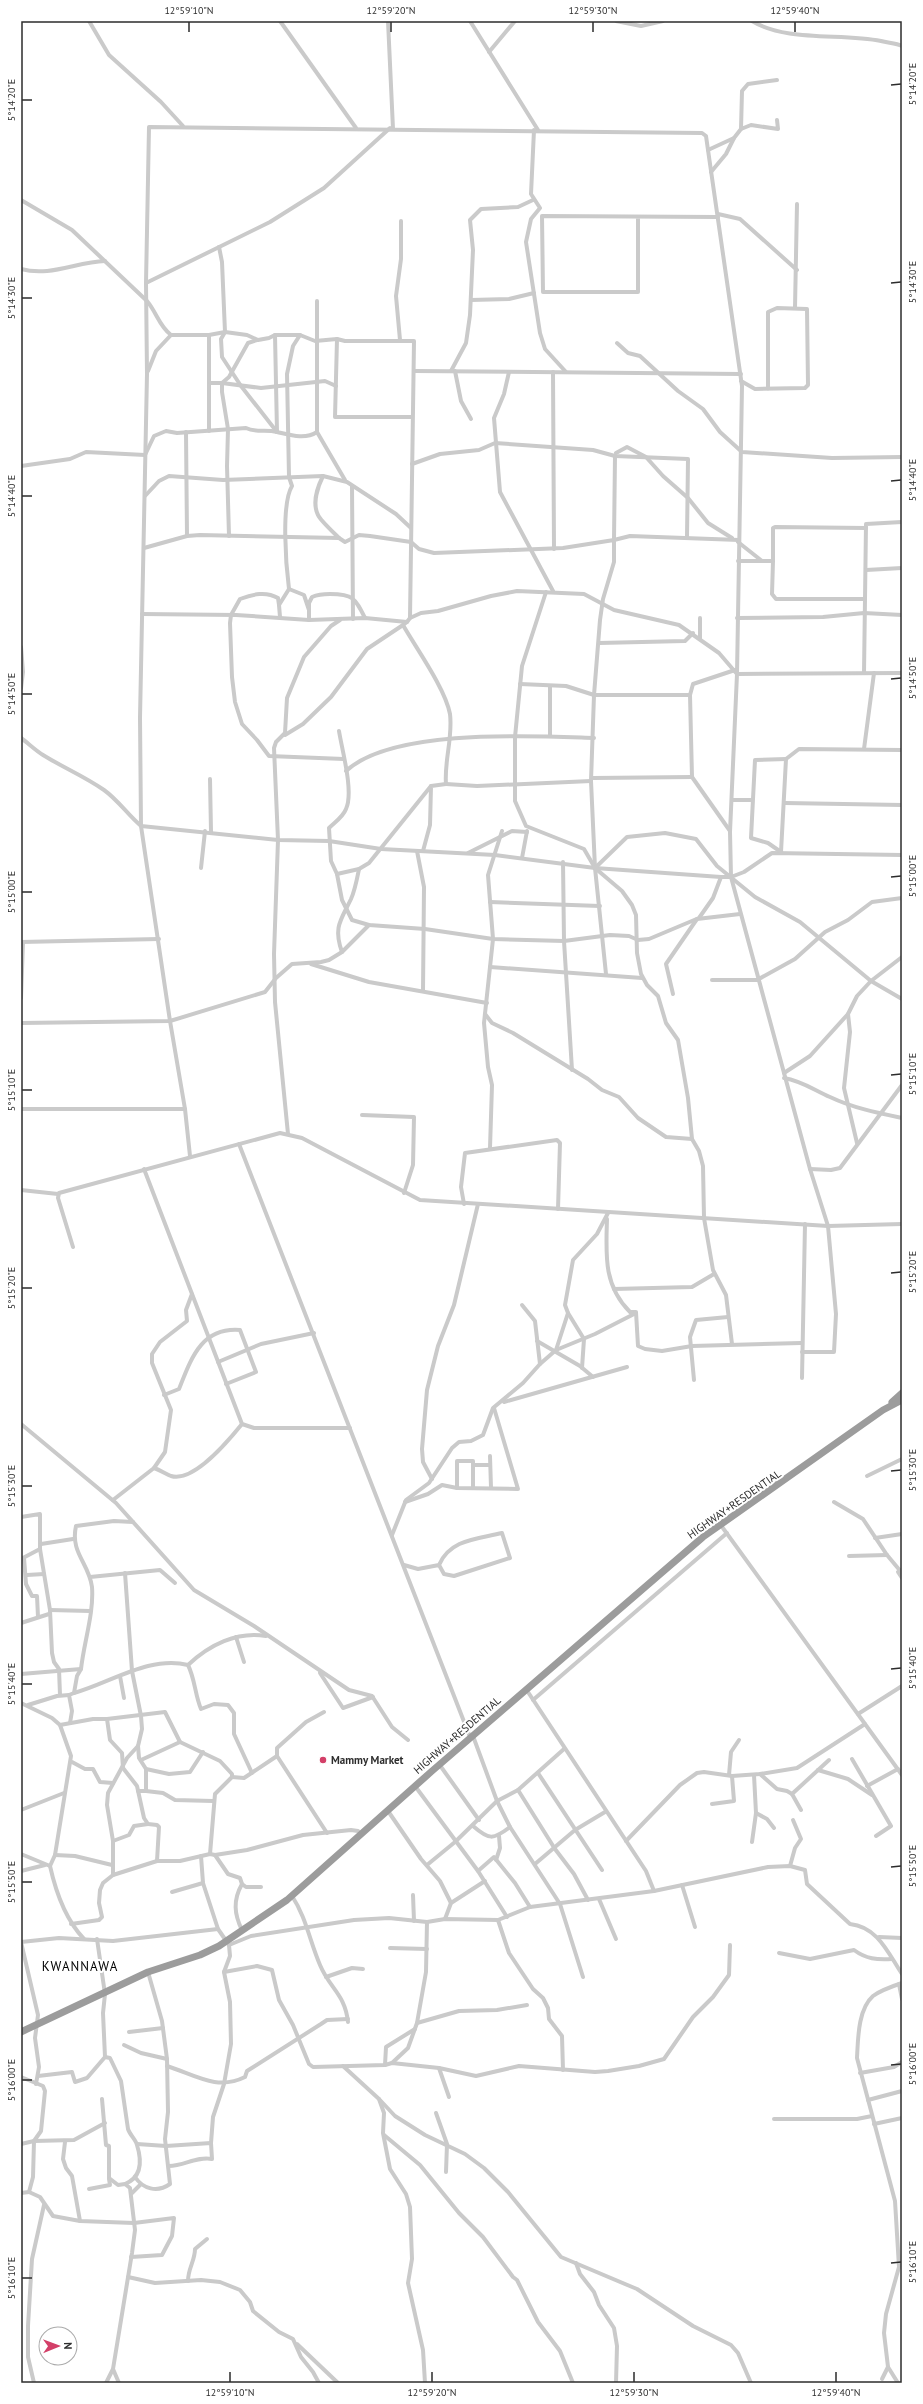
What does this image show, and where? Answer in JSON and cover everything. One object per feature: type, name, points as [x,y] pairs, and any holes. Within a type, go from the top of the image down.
[{"type":"highway","points":[[883,1410],[902,1393]]},
{"type":"highway","points":[[883,1410],[902,1400]]},
{"type":"highway","name":"HIGHWAY+RESDENTIAL","points":[[21,2032],[105,1994],[148,1972],[200,1955],[228,1942],[242,1930],[292,1896],[471,1736],[720,1524],[782,1483],[883,1410]]},
{"type":"street","points":[[89,21],[109,55],[161,102],[184,126]]},
{"type":"street","points":[[280,21],[356,128]]},
{"type":"street","points":[[146,283],[270,222],[324,188],[391,128],[388,21]]},
{"type":"street","points":[[470,21],[536,130],[532,172],[533,200],[540,208],[534,216],[527,231],[526,242],[543,345],[566,372]]},
{"type":"street","points":[[490,52],[515,21]]},
{"type":"street","points":[[616,21],[641,26],[662,21]]},
{"type":"street","points":[[752,21],[764,29],[824,36],[858,37],[902,46]]},
{"type":"street","points":[[742,129],[742,91],[748,84],[777,80]]},
{"type":"street","points":[[711,172],[726,154],[734,138],[742,129],[751,126],[778,129],[777,120]]},
{"type":"street","points":[[190,1156],[185,1109],[140,826],[142,614],[148,301],[146,283],[148,131],[152,126],[184,126],[702,133],[706,136],[741,374],[742,452],[730,832],[731,877],[784,1076],[828,1226],[836,1314],[834,1352],[802,1352]]},
{"type":"street","points":[[708,150],[734,138]]},
{"type":"street","points":[[21,200],[72,230],[148,301],[156,311],[161,328],[171,335],[209,335],[225,332],[247,335],[258,340]]},
{"type":"street","points":[[471,419],[461,401],[453,371],[467,338],[471,300],[473,241],[470,223],[472,217],[483,209],[518,207],[533,200]]},
{"type":"street","points":[[795,308],[797,270],[797,204]]},
{"type":"street","points":[[534,216],[638,218],[718,215],[740,219],[797,270]]},
{"type":"street","points":[[542,216],[542,290],[546,293],[638,292],[638,218]]},
{"type":"street","points":[[400,340],[396,296],[401,259],[401,221]]},
{"type":"street","points":[[219,247],[222,262],[225,332],[221,339],[222,357],[232,370],[241,386],[277,432]]},
{"type":"street","points":[[21,269],[44,272],[85,262],[105,261]]},
{"type":"street","points":[[471,300],[509,299],[534,293]]},
{"type":"street","points":[[317,301],[315,341],[317,432],[337,470],[347,482],[396,514],[411,528]]},
{"type":"street","points":[[741,380],[751,388],[768,388],[805,388],[808,385],[807,309],[772,308],[768,312],[768,388]]},
{"type":"street","points":[[147,374],[156,351],[171,335]]},
{"type":"street","points":[[209,335],[209,431]]},
{"type":"street","points":[[275,335],[277,432]]},
{"type":"street","points":[[229,536],[228,429],[222,383],[229,377],[248,343],[275,335],[300,335],[315,341],[337,339],[345,341],[411,340],[415,344],[415,371],[412,417],[410,618]]},
{"type":"street","points":[[279,605],[289,589],[286,538],[288,493],[292,486],[289,477],[288,385],[293,346],[300,335]]},
{"type":"street","points":[[337,339],[334,417],[412,417]]},
{"type":"street","points":[[617,344],[628,353],[640,356],[678,391],[703,409],[720,432],[742,452],[832,458],[902,457]]},
{"type":"street","points":[[415,371],[741,374]]},
{"type":"street","points":[[509,372],[504,394],[495,412],[495,443],[500,492],[553,591]]},
{"type":"street","points":[[552,372],[554,549]]},
{"type":"street","points":[[210,383],[261,388],[325,381],[336,386]]},
{"type":"street","points":[[145,455],[154,436],[166,431],[186,432],[246,428],[254,432],[277,432],[289,435],[310,436],[317,432]]},
{"type":"street","points":[[186,432],[187,536]]},
{"type":"street","points":[[412,464],[440,454],[479,450],[495,443],[527,444],[554,448],[593,450],[615,455],[688,458],[687,537]]},
{"type":"street","points":[[615,455],[627,447],[646,457],[663,476],[688,498],[708,523],[723,534],[738,541],[762,561]]},
{"type":"street","points":[[21,466],[70,459],[86,452],[145,455]]},
{"type":"street","points":[[606,974],[595,868],[592,780],[594,696],[602,605],[614,562],[615,455]]},
{"type":"street","points":[[145,496],[163,478],[169,476],[228,480],[324,476],[347,482]]},
{"type":"street","points":[[324,476],[318,486],[316,500],[318,515],[339,538],[345,542],[359,535],[411,542],[419,549],[434,553],[554,549],[614,540],[630,536],[687,537],[738,541]]},
{"type":"street","points":[[352,486],[353,619]]},
{"type":"street","points":[[864,673],[866,524],[902,522]]},
{"type":"street","points":[[865,600],[776,599],[772,594],[773,528],[866,528]]},
{"type":"street","points":[[144,548],[187,536],[339,538]]},
{"type":"street","points":[[738,561],[773,561]]},
{"type":"street","points":[[866,570],[902,568]]},
{"type":"street","points":[[289,589],[304,595],[309,610]]},
{"type":"street","points":[[288,1134],[275,1002],[276,978],[274,954],[278,840],[274,758],[276,742],[284,735],[303,724],[331,696],[367,649],[410,618],[421,613],[438,611],[517,591],[553,591],[584,594],[602,605],[614,610],[679,625],[693,633],[719,653],[736,672]]},
{"type":"street","points":[[522,858],[527,832],[526,826],[515,801],[514,737],[520,684],[526,649],[546,592]]},
{"type":"street","points":[[280,618],[278,598],[271,594],[250,595],[240,599],[231,615],[232,687],[238,714],[242,724],[257,740],[265,754],[274,758],[344,759]]},
{"type":"street","points":[[309,620],[309,610],[312,596],[318,594],[342,594],[353,599],[365,618]]},
{"type":"street","points":[[142,614],[231,615],[309,620],[365,618],[405,623]]},
{"type":"street","points":[[737,618],[823,617],[864,614],[902,615]]},
{"type":"street","points":[[700,618],[700,639]]},
{"type":"street","points":[[284,735],[287,698],[304,657],[331,626],[342,620]]},
{"type":"street","points":[[405,623],[447,704],[450,714],[451,738],[445,774],[446,784]]},
{"type":"street","points":[[599,643],[685,641],[693,633]]},
{"type":"street","points":[[21,647],[23,672],[21,688]]},
{"type":"street","points":[[730,832],[692,777],[690,695],[693,684],[736,672],[902,673]]},
{"type":"street","points":[[864,749],[874,673]]},
{"type":"street","points":[[520,684],[566,686],[594,696],[690,695]]},
{"type":"street","points":[[550,686],[550,735]]},
{"type":"street","points":[[339,731],[346,771],[348,804],[343,816],[329,828],[329,841],[331,861],[337,874],[342,900],[352,920],[369,925],[425,929],[493,939],[564,941],[602,936],[629,936],[638,940],[649,938],[697,919],[740,914]]},
{"type":"street","points":[[346,771],[381,751],[451,738],[550,735],[594,738]]},
{"type":"street","points":[[21,738],[41,754],[73,770],[104,790],[140,826],[205,831],[278,840],[329,841],[381,849],[495,855],[563,862],[595,868],[721,877],[731,877],[744,872],[772,853],[902,855]]},
{"type":"street","points":[[781,852],[768,843],[751,838],[751,800],[754,760],[786,759],[799,749],[902,750]]},
{"type":"street","points":[[781,852],[785,803],[786,759]]},
{"type":"street","points":[[337,874],[359,869],[369,863],[431,786],[446,784],[477,786],[515,783],[692,777]]},
{"type":"street","points":[[210,779],[211,832]]},
{"type":"street","points":[[423,851],[430,825],[431,786]]},
{"type":"street","points":[[732,800],[751,800]]},
{"type":"street","points":[[785,803],[902,804]]},
{"type":"street","points":[[526,826],[584,849],[595,868],[622,891],[632,905],[636,915],[638,940],[637,953],[642,978],[658,996],[666,1023],[678,1040],[688,1098],[692,1139],[699,1151],[702,1166],[704,1218],[714,1274],[726,1295],[732,1344]]},
{"type":"street","points":[[201,868],[205,831]]},
{"type":"street","points":[[490,1148],[492,1085],[486,1054],[485,1013],[493,939],[488,875],[502,831]]},
{"type":"street","points":[[467,854],[512,831],[527,832]]},
{"type":"street","points":[[595,868],[627,837],[665,833],[696,839],[717,866],[755,897],[800,922],[871,981],[902,999]]},
{"type":"street","points":[[417,851],[424,887],[425,929],[423,991]]},
{"type":"street","points":[[563,862],[564,941],[572,1070]]},
{"type":"street","points":[[342,952],[339,942],[340,918],[351,900],[359,869]]},
{"type":"street","points":[[673,994],[666,964],[713,898],[721,877]]},
{"type":"street","points":[[712,980],[758,980],[795,959],[818,937],[834,926],[848,920],[872,902],[902,898]]},
{"type":"street","points":[[490,902],[564,906],[600,906]]},
{"type":"street","points":[[21,1023],[170,1021],[265,992],[276,978],[292,964],[326,961],[342,952],[369,925]]},
{"type":"street","points":[[21,998],[22,942],[159,939]]},
{"type":"street","points":[[784,1076],[810,1056],[848,1014],[857,996],[871,981],[902,957]]},
{"type":"street","points":[[307,963],[369,982],[487,1003]]},
{"type":"street","points":[[490,967],[566,973],[606,974],[642,978]]},
{"type":"street","points":[[485,1013],[492,1023],[513,1033],[588,1079],[602,1090],[619,1097],[638,1118],[666,1137],[692,1139]]},
{"type":"street","points":[[848,1014],[850,1032],[844,1088],[846,1103],[857,1143]]},
{"type":"street","points":[[784,1076],[799,1080],[830,1098],[880,1114],[902,1118]]},
{"type":"street","points":[[810,1168],[831,1170],[840,1168],[902,1084]]},
{"type":"street","points":[[21,1109],[185,1109]]},
{"type":"street","points":[[362,1115],[414,1117],[413,1165],[404,1193]]},
{"type":"street","points":[[21,1190],[58,1194],[272,1134],[288,1134],[302,1138],[417,1200],[558,1209],[608,1215],[704,1218],[828,1226],[902,1224]]},
{"type":"street","points":[[464,1204],[462,1187],[464,1153],[490,1148],[560,1140],[558,1209]]},
{"type":"street","points":[[239,1144],[497,1801],[510,1827],[560,1904],[583,1977]]},
{"type":"street","points":[[144,1169],[242,1424],[254,1428],[350,1428]]},
{"type":"street","points":[[58,1194],[73,1247]]},
{"type":"street","points":[[432,1479],[423,1462],[422,1449],[427,1390],[438,1346],[454,1305],[478,1204]]},
{"type":"street","points":[[608,1215],[606,1265],[618,1301],[630,1312],[636,1312]]},
{"type":"street","points":[[582,1368],[584,1339],[568,1313],[565,1305],[573,1260],[597,1234],[608,1215]]},
{"type":"street","points":[[802,1378],[801,1343],[805,1224]]},
{"type":"street","points":[[614,1289],[692,1287],[714,1274]]},
{"type":"street","points":[[113,1500],[154,1468],[165,1452],[171,1410],[152,1363],[152,1354],[160,1342],[187,1322],[186,1310],[192,1294]]},
{"type":"street","points":[[522,1305],[535,1321],[540,1364]]},
{"type":"street","points":[[392,1535],[405,1502],[432,1479],[452,1448],[459,1442],[471,1441],[483,1435],[494,1408],[524,1383],[540,1364],[555,1351],[584,1339],[636,1312]]},
{"type":"street","points":[[636,1312],[638,1346],[645,1349],[662,1351],[692,1346],[801,1343]]},
{"type":"street","points":[[555,1351],[568,1313]]},
{"type":"street","points":[[694,1380],[690,1337],[696,1320],[728,1317]]},
{"type":"street","points":[[164,1395],[179,1389],[191,1358],[198,1348],[209,1338],[228,1329],[240,1330],[256,1372],[226,1384]]},
{"type":"street","points":[[218,1362],[261,1344],[314,1332]]},
{"type":"street","points":[[537,1341],[582,1368],[593,1377]]},
{"type":"street","points":[[501,1402],[627,1367]]},
{"type":"street","points":[[405,1502],[428,1494],[442,1484],[457,1488],[518,1489],[494,1408]]},
{"type":"street","points":[[21,1424],[113,1500],[194,1590],[268,1636],[349,1690],[373,1697],[392,1727],[408,1740]]},
{"type":"street","points":[[154,1468],[172,1477],[187,1475],[205,1463],[242,1424]]},
{"type":"street","points":[[490,1456],[490,1488]]},
{"type":"street","points":[[867,1476],[902,1459]]},
{"type":"street","points":[[457,1488],[456,1461],[473,1461],[473,1488]]},
{"type":"street","points":[[473,1465],[490,1465]]},
{"type":"street","points":[[834,1502],[863,1519],[902,1578]]},
{"type":"street","points":[[21,1517],[40,1514],[41,1547],[50,1612],[52,1653],[54,1662],[59,1669],[60,1695]]},
{"type":"street","points":[[70,1723],[72,1694],[81,1668],[92,1591],[90,1577],[73,1539],[76,1526],[114,1520],[133,1522]]},
{"type":"street","points":[[720,1524],[902,1775]]},
{"type":"street","points":[[502,1533],[510,1558],[454,1576],[444,1574],[439,1565],[442,1556],[450,1548],[464,1541],[472,1541],[502,1533]]},
{"type":"street","points":[[533,1700],[727,1533]]},
{"type":"street","points":[[875,1538],[902,1534]]},
{"type":"street","points":[[38,1617],[37,1596],[32,1596],[26,1584],[27,1575],[22,1558],[41,1547],[73,1539]]},
{"type":"street","points":[[849,1556],[887,1555]]},
{"type":"street","points":[[404,1564],[418,1569],[439,1565]]},
{"type":"street","points":[[895,1566],[902,1573]]},
{"type":"street","points":[[90,1577],[160,1570],[175,1583]]},
{"type":"street","points":[[125,1573],[132,1672],[141,1716],[142,1729],[138,1746],[139,1758],[146,1769],[146,1791]]},
{"type":"street","points":[[27,1575],[44,1574]]},
{"type":"street","points":[[21,1623],[32,1622],[38,1617],[50,1612],[90,1611]]},
{"type":"street","points":[[188,1665],[222,1641],[254,1634],[268,1636]]},
{"type":"street","points":[[236,1637],[244,1662]]},
{"type":"street","points":[[28,1705],[60,1695],[72,1694],[94,1688],[120,1676],[174,1661],[188,1665],[195,1678],[197,1700],[201,1709],[214,1704],[228,1705],[234,1713],[234,1734],[252,1773]]},
{"type":"street","points":[[21,1674],[81,1668]]},
{"type":"street","points":[[318,1670],[343,1708],[373,1697]]},
{"type":"street","points":[[120,1676],[124,1698]]},
{"type":"street","points":[[858,1714],[902,1686]]},
{"type":"street","points":[[526,1690],[605,1812],[646,1872],[654,1891]]},
{"type":"street","points":[[21,1703],[28,1705],[52,1718],[60,1725],[72,1762],[64,1793],[55,1855],[47,1866],[21,1871]]},
{"type":"street","points":[[60,1725],[93,1719],[107,1720],[165,1712],[180,1742],[220,1761],[232,1777],[244,1778],[276,1756]]},
{"type":"street","points":[[324,1712],[306,1722],[277,1748],[276,1756],[327,1833]]},
{"type":"street","points":[[107,1720],[110,1740],[122,1753],[123,1768],[135,1780],[144,1818],[148,1824]]},
{"type":"street","points":[[626,1841],[690,1776],[704,1772],[731,1776],[754,1775],[797,1768],[866,1724]]},
{"type":"street","points":[[712,1804],[734,1801],[731,1776],[731,1752],[739,1740]]},
{"type":"street","points":[[141,1760],[180,1742]]},
{"type":"street","points":[[113,1875],[113,1841],[107,1805],[112,1783],[123,1768],[127,1758],[138,1746]]},
{"type":"street","points":[[427,1865],[473,1826],[497,1801],[518,1790],[564,1749]]},
{"type":"street","points":[[146,1769],[169,1774],[190,1772],[203,1752]]},
{"type":"street","points":[[852,1759],[891,1826],[876,1836]]},
{"type":"street","points":[[792,1794],[829,1760]]},
{"type":"street","points":[[72,1762],[85,1769],[93,1769],[100,1782],[112,1783]]},
{"type":"street","points":[[439,1764],[479,1820]]},
{"type":"street","points":[[867,1786],[898,1769]]},
{"type":"street","points":[[818,1770],[848,1779],[873,1796]]},
{"type":"street","points":[[538,1773],[602,1870]]},
{"type":"street","points":[[760,1774],[777,1789],[787,1791],[792,1794],[800,1810]]},
{"type":"street","points":[[752,1842],[756,1812],[754,1775]]},
{"type":"street","points":[[210,1854],[213,1801],[215,1794],[232,1777]]},
{"type":"street","points":[[416,1786],[455,1842],[485,1881],[507,1917]]},
{"type":"street","points":[[518,1790],[555,1849],[574,1874],[588,1900]]},
{"type":"street","points":[[138,1791],[163,1793],[175,1800],[213,1801]]},
{"type":"street","points":[[21,1810],[64,1793]]},
{"type":"street","points":[[388,1811],[440,1881],[451,1903]]},
{"type":"street","points":[[535,1864],[555,1849],[575,1830],[605,1812]]},
{"type":"street","points":[[756,1812],[767,1819],[774,1828]]},
{"type":"street","points":[[790,1866],[795,1848],[801,1839],[793,1820]]},
{"type":"street","points":[[113,1841],[129,1835],[134,1826],[148,1824],[157,1825],[159,1827],[157,1861]]},
{"type":"street","points":[[473,1826],[485,1836],[499,1836],[510,1827]]},
{"type":"street","points":[[71,1924],[99,1920],[102,1917],[99,1903],[102,1883],[113,1875],[157,1861],[180,1861],[210,1854],[216,1855],[247,1850],[303,1835],[351,1830],[358,1831],[361,1835]]},
{"type":"street","points":[[496,1860],[500,1848],[499,1836]]},
{"type":"street","points":[[21,1854],[47,1866],[65,1914],[71,1924],[84,1939]]},
{"type":"street","points":[[55,1855],[75,1856],[112,1865]]},
{"type":"street","points":[[216,1855],[228,1874],[240,1878],[242,1884],[235,1898],[237,1920],[242,1930]]},
{"type":"street","points":[[169,2166],[182,2165],[202,2158],[212,2159],[211,2143],[213,2117],[224,2084],[231,2044],[229,2016],[231,2014],[224,1972],[230,1956],[228,1942],[218,1929],[203,1883],[201,1856]]},
{"type":"street","points":[[478,1871],[494,1857],[515,1883],[530,1907]]},
{"type":"street","points":[[228,1942],[251,1936],[307,1926],[389,1918],[427,1922],[445,1919],[498,1920],[530,1907],[654,1891],[768,1867],[790,1866],[805,1870],[807,1884],[850,1924],[856,1925],[879,1937],[902,1938]]},
{"type":"street","points":[[445,1919],[451,1903],[485,1881]]},
{"type":"street","points":[[172,1892],[203,1883]]},
{"type":"street","points":[[242,1884],[246,1886],[261,1887]]},
{"type":"street","points":[[682,1884],[695,1927]]},
{"type":"street","points":[[413,1895],[414,1921]]},
{"type":"street","points":[[167,2066],[224,2084],[245,2077],[247,2071],[268,2059],[298,2037],[327,2020],[348,2020],[345,2003],[326,1977],[307,1926],[292,1896]]},
{"type":"street","points":[[599,1899],[616,1939]]},
{"type":"street","points":[[498,1920],[509,1953],[533,1989],[543,1998],[548,2008],[549,2019],[562,2036],[562,2070]]},
{"type":"street","points":[[392,2063],[408,2048],[417,2023],[423,1992],[427,1949],[427,1922]]},
{"type":"street","points":[[36,2084],[38,2076],[35,2038],[38,2015],[21,1942],[58,1938],[113,1941],[218,1929]]},
{"type":"street","points":[[879,1937],[902,1974]]},
{"type":"street","points":[[38,2076],[72,2072],[75,2082],[87,2078],[105,2057],[103,2013],[105,1994],[97,1939]]},
{"type":"street","points":[[224,1972],[257,1966],[272,1970],[279,2000],[298,2037],[309,2064],[313,2067],[385,2065],[392,2063],[439,2068],[476,2076],[519,2066],[562,2070],[608,2071],[639,2066],[664,2059],[693,2017],[713,1997],[729,1974],[730,1944]]},
{"type":"street","points":[[390,1948],[427,1949]]},
{"type":"street","points":[[779,1953],[810,1959],[854,1950],[862,1957],[880,1960],[892,1958]]},
{"type":"street","points":[[326,1977],[352,1968],[363,1969]]},
{"type":"street","points":[[135,2177],[140,2185],[146,2188],[164,2188],[170,2184],[166,2146],[167,2059],[163,2028],[148,1972]]},
{"type":"street","points":[[898,2383],[888,2367],[884,2333],[886,2314],[901,2267],[895,2201],[857,2058],[858,2036],[868,2001],[875,1994],[900,1984],[902,1999]]},
{"type":"street","points":[[417,2023],[459,2011],[497,2010],[527,2005]]},
{"type":"street","points":[[129,2032],[163,2028]]},
{"type":"street","points":[[385,2065],[386,2048],[415,2029]]},
{"type":"street","points":[[124,2045],[141,2053],[167,2059]]},
{"type":"street","points":[[105,2057],[110,2058],[113,2062],[119,2076],[128,2129],[131,2137],[137,2144],[140,2167],[135,2177],[125,2184],[118,2185],[109,2178]]},
{"type":"street","points":[[860,2073],[894,2067],[902,2062]]},
{"type":"street","points":[[343,2066],[395,2116],[425,2135],[446,2144],[484,2168],[508,2192],[561,2257],[637,2289],[693,2326],[731,2345],[738,2353],[751,2383]]},
{"type":"street","points":[[439,2068],[449,2097]]},
{"type":"street","points":[[21,2077],[43,2086],[44,2103],[42,2108],[42,2131],[34,2141],[32,2184],[29,2192]]},
{"type":"street","points":[[868,2100],[902,2091]]},
{"type":"street","points":[[89,2189],[110,2185],[109,2146],[106,2140],[102,2099]]},
{"type":"street","points":[[379,2099],[384,2113],[383,2133],[390,2169],[406,2194],[410,2207],[412,2259],[408,2283],[423,2350],[425,2383]]},
{"type":"street","points":[[436,2114],[446,2144],[446,2172]]},
{"type":"street","points":[[774,2119],[857,2119],[872,2116]]},
{"type":"street","points":[[874,2124],[902,2118]]},
{"type":"street","points":[[21,2144],[34,2141],[65,2142],[85,2136],[105,2123]]},
{"type":"street","points":[[383,2133],[394,2145],[420,2165],[460,2213],[483,2237],[517,2280],[538,2322],[560,2351],[573,2383]]},
{"type":"street","points":[[65,2142],[64,2159],[66,2168],[72,2176],[80,2221]]},
{"type":"street","points":[[137,2144],[166,2146],[211,2143]]},
{"type":"street","points":[[32,2184],[44,2205],[53,2216],[80,2221],[134,2223],[174,2218],[172,2236],[162,2255],[131,2257]]},
{"type":"street","points":[[106,2383],[113,2369],[131,2257],[134,2223],[132,2193],[125,2184]]},
{"type":"street","points":[[132,2193],[140,2185]]},
{"type":"street","points":[[21,2192],[29,2192],[40,2197]]},
{"type":"street","points":[[34,2383],[28,2357],[28,2326],[32,2296],[32,2259],[44,2205]]},
{"type":"street","points":[[188,2281],[190,2267],[196,2256],[195,2249],[207,2239]]},
{"type":"street","points":[[576,2263],[580,2274],[594,2292],[598,2305],[614,2328],[617,2346],[616,2383]]},
{"type":"street","points":[[128,2277],[155,2283],[188,2281],[220,2282],[240,2290],[250,2302],[253,2311],[297,2344],[338,2383]]},
{"type":"street","points":[[297,2344],[301,2357],[313,2372],[319,2383]]},
{"type":"street","points":[[882,2379],[888,2367]]},
{"type":"street","points":[[113,2369],[119,2383]]},
{"type":"place","name":"Mammy Market","points":[[323,1760]]},
{"type":"district","name":"KWANNAWA","points":[[80,1966]]}]
